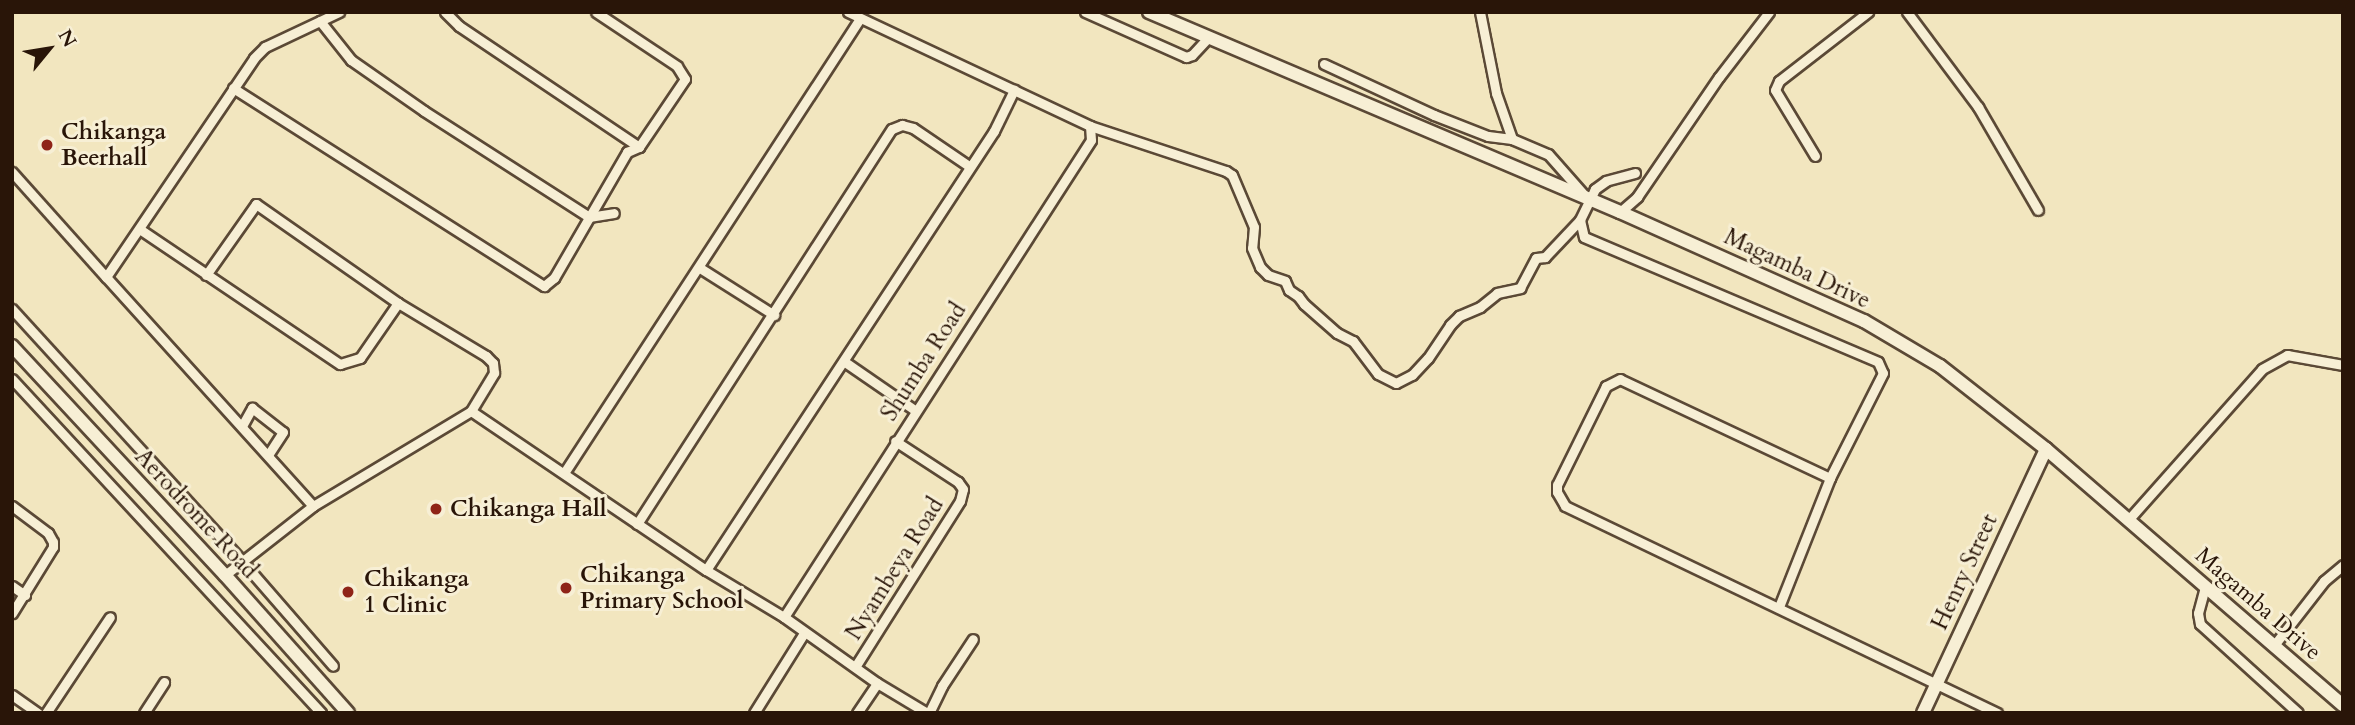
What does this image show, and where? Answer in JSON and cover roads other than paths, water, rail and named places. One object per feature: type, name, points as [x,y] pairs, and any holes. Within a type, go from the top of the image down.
[{"type":"street","points":[[106,277],[141,230],[233,88],[265,47],[339,12]]},
{"type":"street","points":[[445,12],[459,26],[639,147]]},
{"type":"street","points":[[233,88],[540,286],[548,284],[554,278],[627,152],[639,147],[685,79],[682,71],[596,12]]},
{"type":"street","points":[[848,12],[859,20],[1090,126],[1167,153],[1209,162],[1232,175],[1254,227],[1252,248],[1260,267],[1268,275],[1286,281],[1289,290],[1304,304],[1337,333],[1353,341],[1378,374],[1396,383],[1412,375],[1428,358],[1459,316],[1480,307],[1497,293],[1520,288],[1536,258],[1545,257],[1580,220],[1595,189],[1606,181],[1635,173]]},
{"type":"street","points":[[1085,12],[1186,57],[1192,55],[1208,38]]},
{"type":"street","name":"Magamba Drive","points":[[1149,12],[1620,212],[1864,321],[1940,366],[2046,449],[2343,705]]},
{"type":"street","points":[[1480,12],[1496,93],[1512,139]]},
{"type":"street","points":[[1620,212],[1637,197],[1718,77],[1769,12]]},
{"type":"street","points":[[1815,156],[1774,90],[1779,82],[1868,12]]},
{"type":"street","points":[[1908,12],[1978,107],[2038,210]]},
{"type":"street","points":[[564,473],[859,20]]},
{"type":"street","points":[[320,21],[351,60],[589,217],[614,213]]},
{"type":"street","points":[[1324,64],[1434,115],[1488,136],[1512,139],[1548,154],[1589,199]]},
{"type":"street","points":[[706,570],[845,362],[994,131],[1014,90]]},
{"type":"street","points":[[637,524],[892,129],[902,125],[913,128],[969,166]]},
{"type":"street","name":"Shumba Road","points":[[784,618],[1091,139],[1090,126]]},
{"type":"street","points":[[12,172],[313,506]]},
{"type":"street","points":[[206,275],[250,208],[256,204],[398,303],[494,363],[494,373],[471,411],[313,506],[241,559],[225,575]]},
{"type":"street","points":[[1580,220],[1584,237],[1878,362],[1883,373],[1830,478],[1779,607]]},
{"type":"street","points":[[141,230],[340,364],[360,358],[398,303]]},
{"type":"street","points":[[699,268],[774,315]]},
{"type":"street","points":[[12,309],[241,559],[333,666]]},
{"type":"street","name":"Aerodrome Road","points":[[12,346],[225,575],[348,713]]},
{"type":"street","points":[[2129,519],[2262,369],[2287,355],[2343,365]]},
{"type":"street","points":[[845,362],[916,411]]},
{"type":"street","points":[[12,379],[321,713]]},
{"type":"street","points":[[1830,478],[1620,379],[1606,386],[1557,485],[1559,498],[1565,506],[1997,713]]},
{"type":"street","points":[[242,426],[252,408],[283,432],[268,455]]},
{"type":"street","points":[[471,411],[706,570],[784,618],[877,683],[928,713],[973,639]]},
{"type":"street","name":"Nyambeya Road","points":[[855,667],[960,501],[962,489],[958,482],[895,441]]},
{"type":"street","name":"Henry Street","points":[[1923,713],[2046,449]]},
{"type":"street","points":[[12,506],[48,533],[53,542],[12,613]]},
{"type":"street","points":[[2275,645],[2324,581],[2343,565]]},
{"type":"street","points":[[12,586],[25,594]]},
{"type":"street","points":[[2205,587],[2198,613],[2200,624],[2298,713]]},
{"type":"street","points":[[46,713],[110,617]]},
{"type":"street","points":[[754,713],[804,633]]},
{"type":"street","points":[[144,713],[164,682]]},
{"type":"street","points":[[857,713],[877,683]]},
{"type":"street","points":[[12,695],[38,713]]},
{"type":"place","name":"Chikanga Beerhall","points":[[47,145]]},
{"type":"place","name":"Chikanga Hall","points":[[436,509]]},
{"type":"place","name":"Chikanga Primary School","points":[[566,588]]},
{"type":"place","name":"Chikanga 1 Clinic","points":[[348,592]]}]
